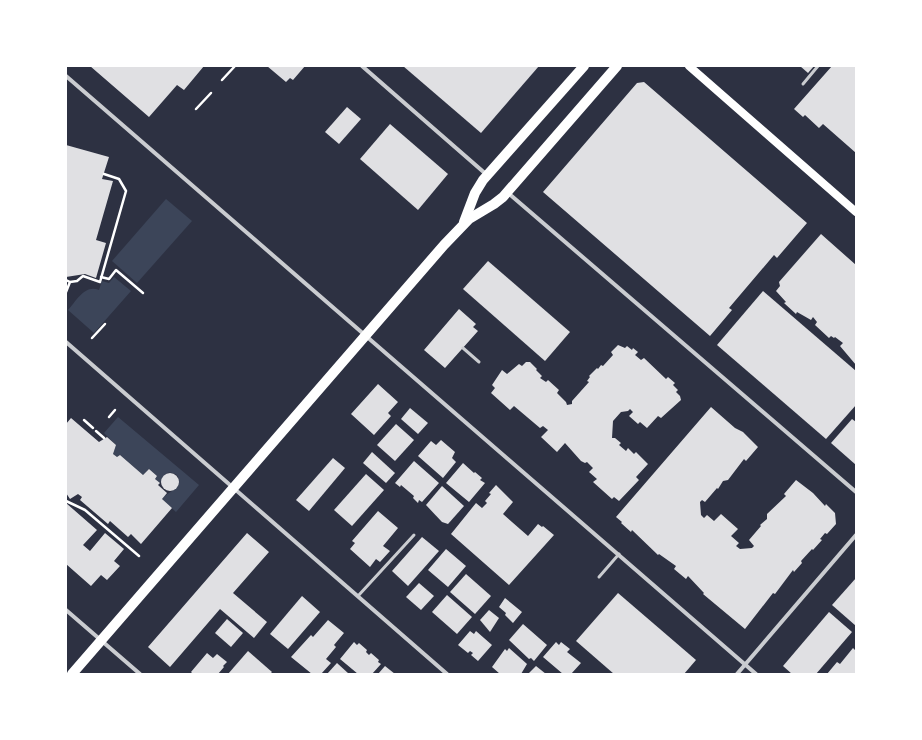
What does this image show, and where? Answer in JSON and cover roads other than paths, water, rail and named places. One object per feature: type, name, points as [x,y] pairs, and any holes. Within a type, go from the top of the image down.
[{"type":"main road","points":[[463,224],[475,193],[487,176],[584,66]]},
{"type":"main road","points":[[72,674],[463,224],[476,214],[494,204],[507,192],[617,66]]},
{"type":"main road","points":[[689,66],[856,212]]},
{"type":"street","points":[[362,66],[487,176]]},
{"type":"street","points":[[66,76],[756,674]]},
{"type":"street","points":[[507,192],[856,492]]},
{"type":"street","points":[[66,342],[447,674]]},
{"type":"street","points":[[737,674],[856,535]]},
{"type":"street","points":[[66,610],[140,674]]},
{"type":"lane","points":[[803,84],[818,66]]},
{"type":"lane","points":[[463,348],[479,362]]},
{"type":"lane","points":[[358,596],[414,535]]},
{"type":"lane","points":[[599,577],[619,554]]}]
